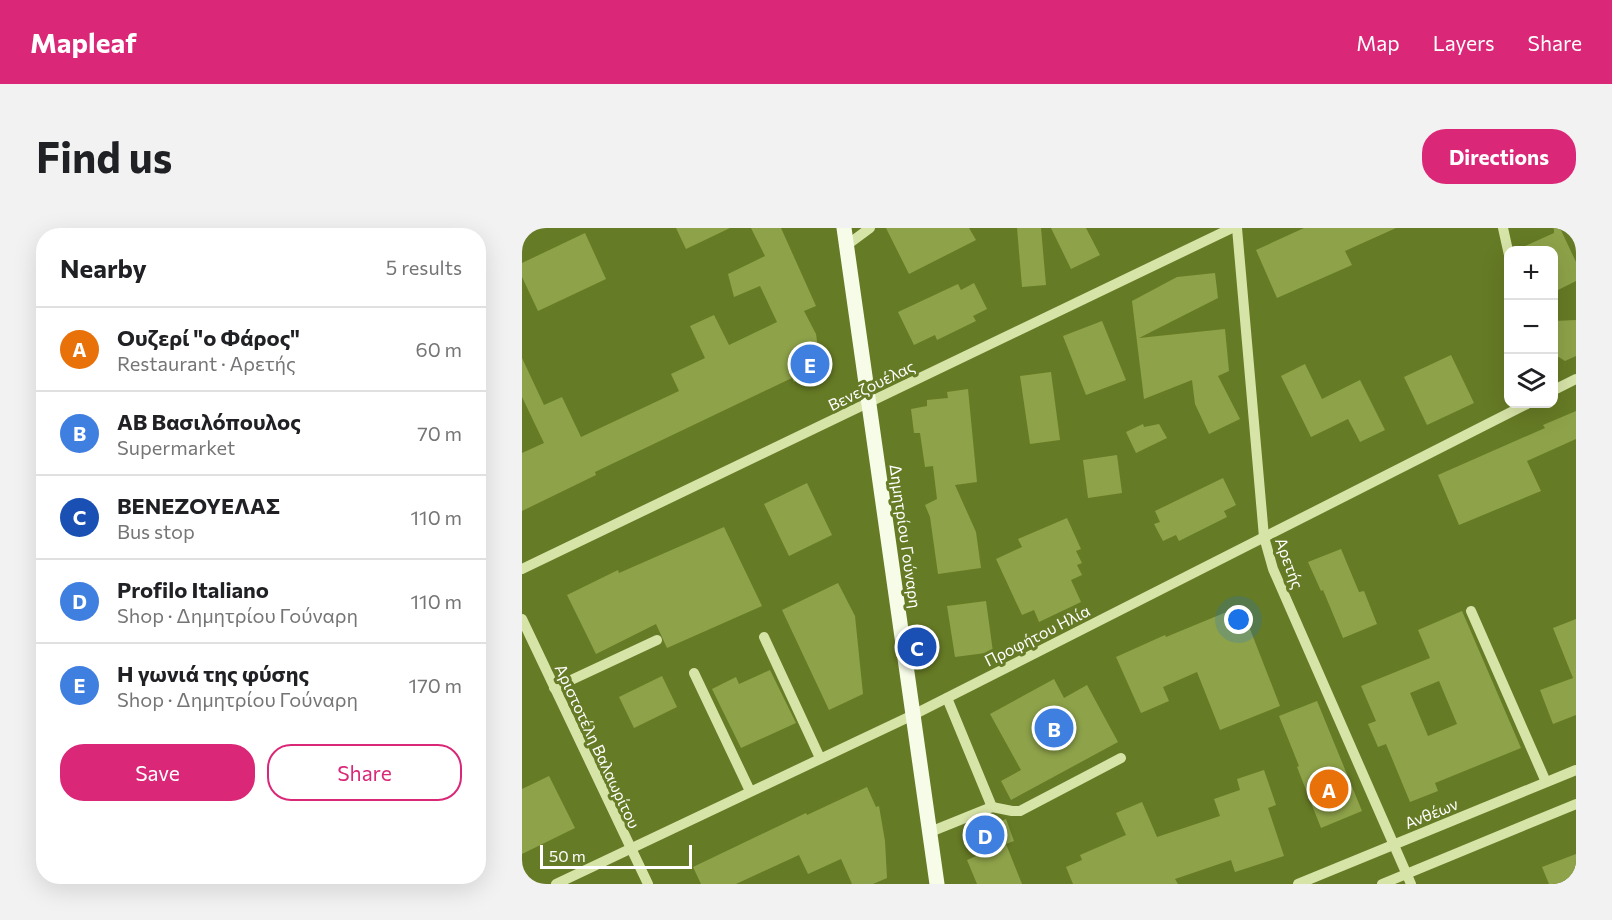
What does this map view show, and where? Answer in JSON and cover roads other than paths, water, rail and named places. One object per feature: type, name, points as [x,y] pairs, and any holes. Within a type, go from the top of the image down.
[{"type":"main road","name":"Δημητρίου Γούναρη","points":[[844,228],[937,884]]},
{"type":"street","points":[[522,231],[528,228]]},
{"type":"street","points":[[847,245],[870,228]]},
{"type":"street","name":"Βενεζουέλας","points":[[522,569],[1234,228]]},
{"type":"street","name":"Αρετής","points":[[1234,228],[1264,537],[1274,569],[1409,879]]},
{"type":"street","points":[[1503,228],[1507,246]]},
{"type":"street","points":[[1558,388],[1576,379]]},
{"type":"street","name":"Προφήτου Ηλία","points":[[556,884],[913,715],[1519,408]]},
{"type":"street","points":[[1471,611],[1546,782]]},
{"type":"street","name":"Αριστοτέλη Βαλαωρίτου","points":[[522,619],[648,884]]},
{"type":"street","points":[[764,637],[820,758]]},
{"type":"street","points":[[554,688],[657,640]]},
{"type":"street","points":[[694,673],[750,791]]},
{"type":"street","points":[[947,698],[992,807]]},
{"type":"street","points":[[930,832],[992,807],[1020,811],[1121,758]]},
{"type":"street","name":"Ανθέων","points":[[1298,884],[1576,770]]},
{"type":"street","points":[[1382,884],[1409,879],[1576,804]]},
{"type":"place","name":"Η γωνιά της φύσης","points":[[810,364]]},
{"type":"place","name":"ΒΕΝΕΖΟΥΕΛΑΣ","points":[[917,647]]},
{"type":"place","name":"ΑΒ Βασιλόπουλος","points":[[1054,728]]},
{"type":"place","name":"Ουζερί \"ο Φάρος\"","points":[[1329,789]]},
{"type":"place","name":"Profilo Italiano","points":[[985,835]]}]
